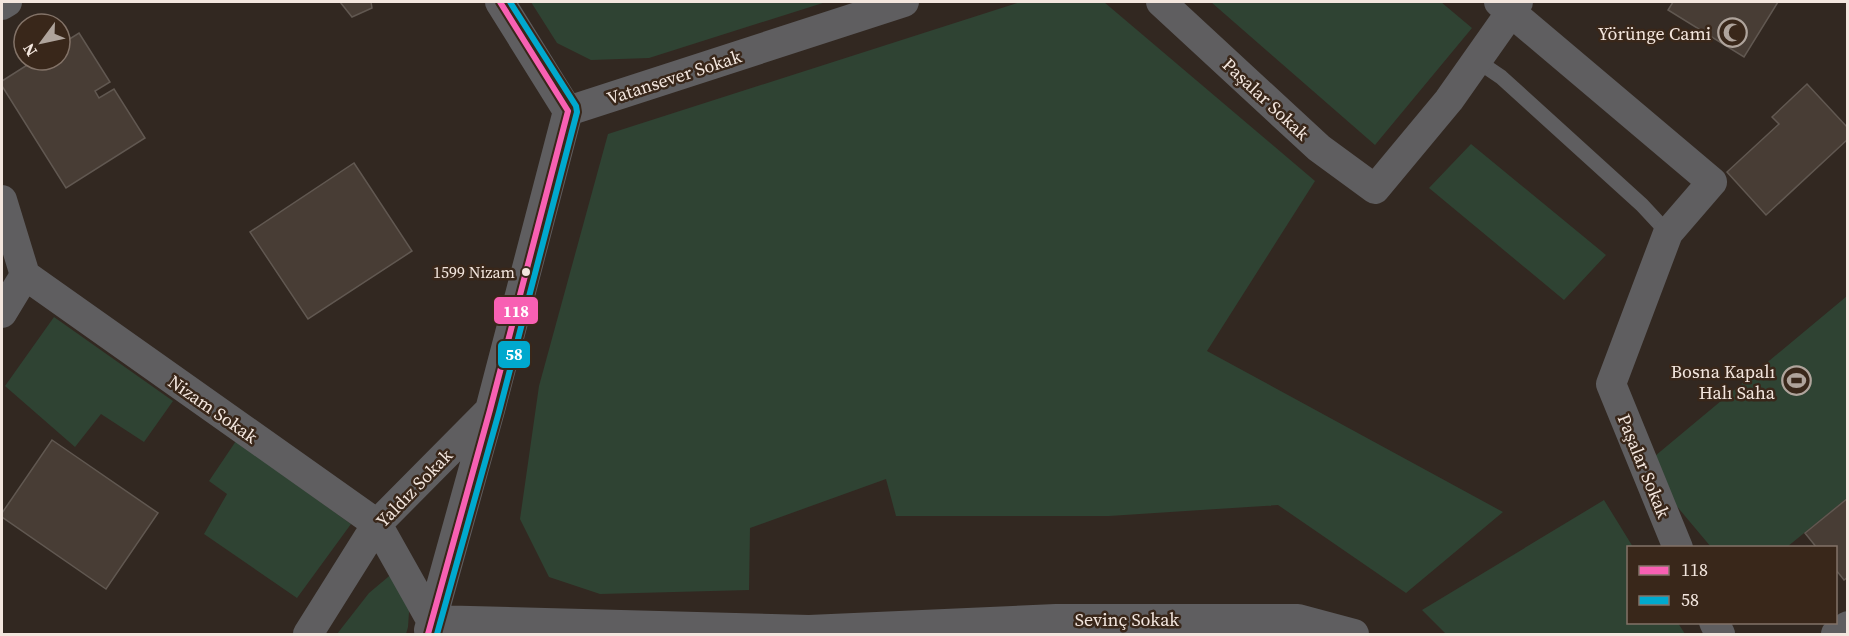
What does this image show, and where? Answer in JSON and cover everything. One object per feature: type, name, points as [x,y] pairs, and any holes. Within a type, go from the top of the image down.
[{"type":"street","points":[[2,5],[7,2]]},
{"type":"street","points":[[500,2],[567,111]]},
{"type":"street","name":"Vatansever Sokak","points":[[567,111],[904,2]]},
{"type":"street","name":"Paşalar Sokak","points":[[1161,2],[1319,148],[1375,189],[1449,100],[1476,60]]},
{"type":"street","points":[[1476,60],[1509,5],[1712,182],[1668,233]]},
{"type":"street","name":"Yaldız Sokak","points":[[430,627],[490,410],[567,111]]},
{"type":"street","points":[[2,200],[25,275],[2,313]]},
{"type":"street","name":"Paşalar Sokak","points":[[1668,233],[1611,384],[1677,546]]},
{"type":"street","name":"Nizam Sokak","points":[[25,275],[377,524],[430,627]]},
{"type":"street","name":"Yaldız Sokak","points":[[308,634],[377,524],[490,410]]},
{"type":"street","name":"Sevinç Sokak","points":[[430,627],[809,630],[1056,619],[1298,619],[1354,634]]},
{"type":"street","points":[[1836,634],[1848,626]]},
{"type":"lane","points":[[1476,60],[1502,77],[1642,205],[1668,233]]},
{"type":"green space","points":[[531,2],[826,2],[649,58],[591,60],[557,43]]},
{"type":"green space","points":[[1020,2],[1104,2],[1315,181],[1207,351],[1503,512],[1406,593],[1278,505],[1109,516],[896,516],[886,479],[750,528],[749,590],[600,594],[549,577],[520,519],[539,386],[608,134]]},
{"type":"green space","points":[[1211,2],[1441,2],[1472,28],[1375,145]]},
{"type":"green space","points":[[1471,144],[1606,255],[1564,300],[1429,188]]},
{"type":"green space","name":"Bosna Kapalı Halı Saha","points":[[1847,296],[1847,498],[1788,546],[1710,546],[1643,466]]},
{"type":"green space","points":[[54,317],[173,401],[144,442],[101,414],[75,447],[5,386]]},
{"type":"green space","points":[[236,441],[351,524],[297,598],[204,534],[227,494],[209,481]]},
{"type":"green space","points":[[1604,500],[1632,546],[1627,546],[1627,624],[1679,624],[1685,634],[1446,634],[1422,610]]},
{"type":"green space","points":[[394,572],[410,597],[406,634],[337,634],[369,593]]},
{"type":"building","points":[[340,2],[371,2],[372,8],[352,17]]},
{"type":"building","name":"Yörünge Cami","points":[[1673,2],[1778,2],[1744,57],[1668,10]]},
{"type":"building","points":[[79,33],[110,82],[95,91],[99,98],[114,89],[145,138],[66,188],[2,86],[2,81],[16,72],[72,72],[72,37]]},
{"type":"building","points":[[1807,84],[1848,128],[1848,139],[1766,215],[1727,172],[1779,124],[1772,117]]},
{"type":"building","points":[[354,163],[412,251],[308,319],[250,232]]},
{"type":"building","points":[[52,440],[158,513],[106,589],[2,517],[2,513]]},
{"type":"building","points":[[1848,498],[1848,577],[1844,580],[1837,571],[1837,546],[1815,546],[1805,533]]},
{"type":"transit line","name":"118","points":[[428,634],[490,410],[568,111],[500,2]]},
{"type":"transit line","name":"58","points":[[437,634],[499,412],[577,112],[576,106],[510,2]]},
{"type":"place","name":"Yörünge Cami","points":[[1732,33]]},
{"type":"place","name":"1599 Nizam","points":[[526,272]]},
{"type":"place","name":"Bosna Kapalı Halı Saha","points":[[1796,381]]}]
